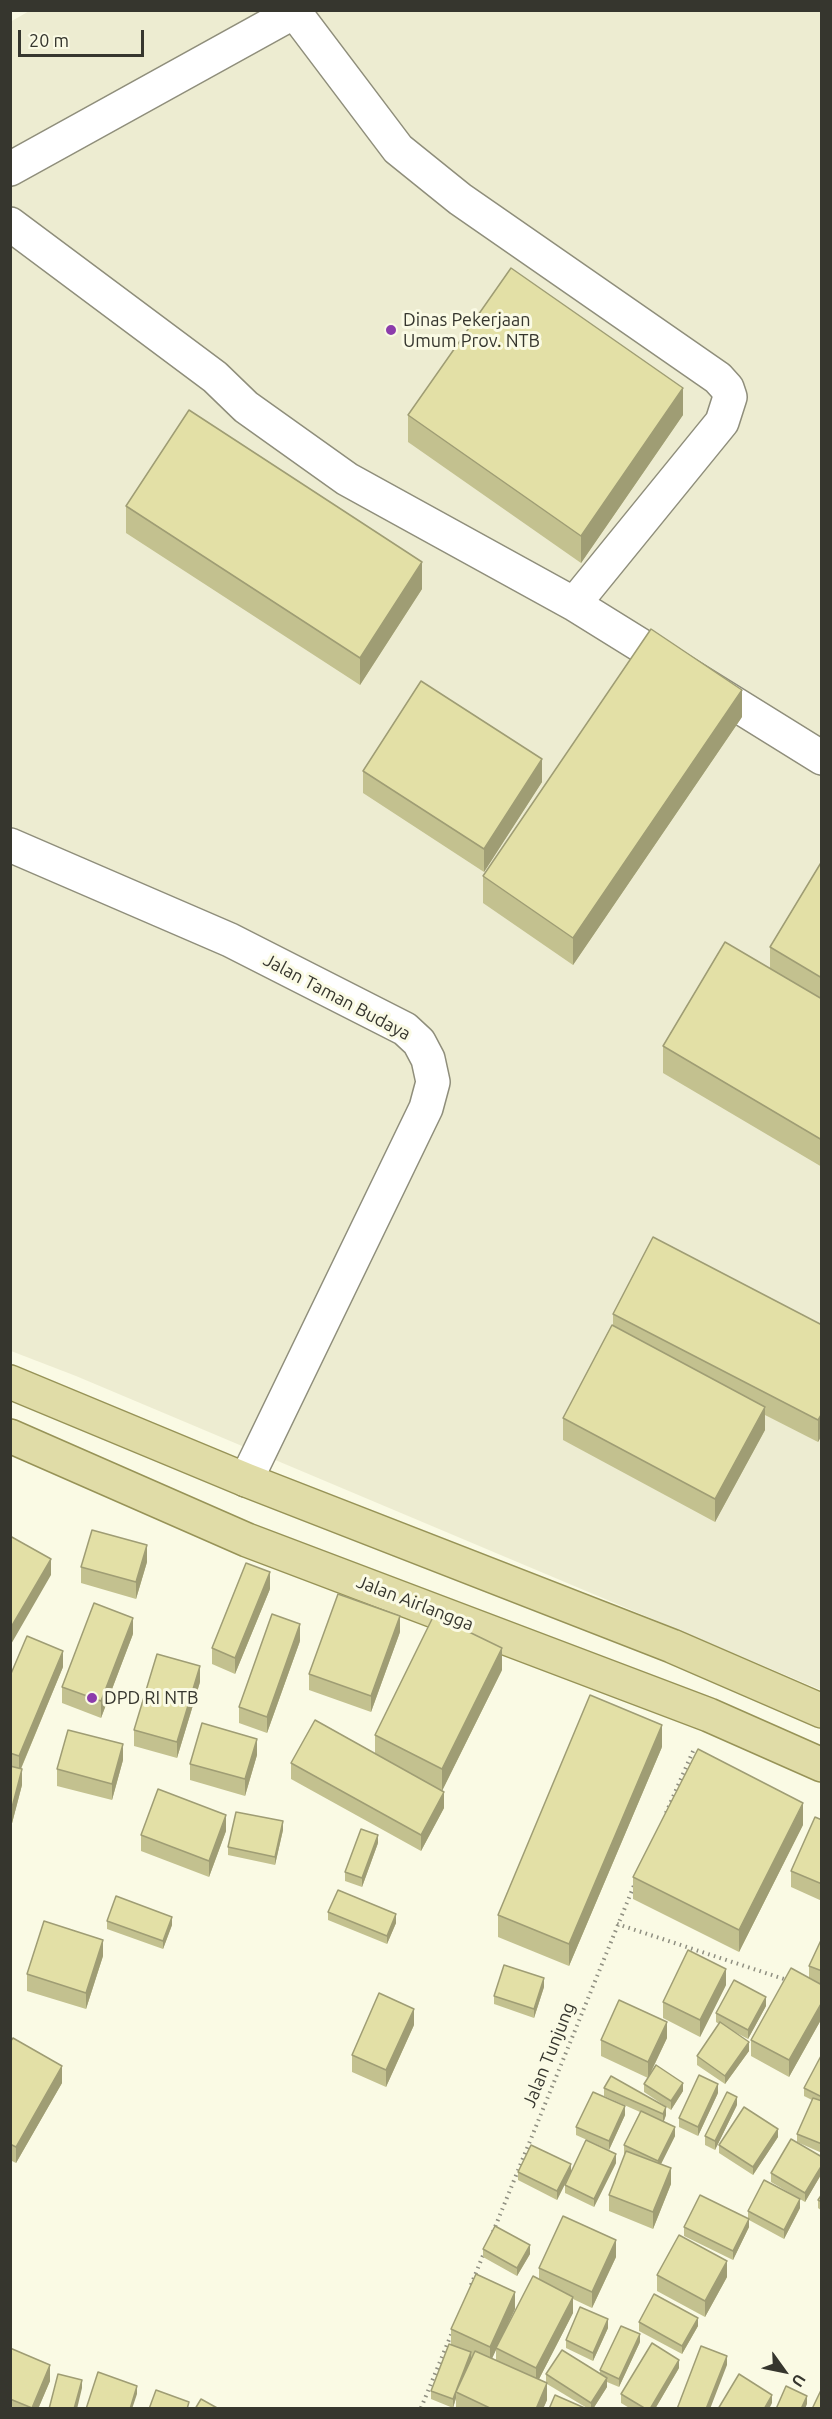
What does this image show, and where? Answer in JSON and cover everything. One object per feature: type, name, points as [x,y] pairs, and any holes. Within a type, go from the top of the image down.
[{"type":"main road","points":[[10,1382],[246,1480],[672,1646],[822,1711]]},
{"type":"main road","name":"Jalan Airlangga","points":[[10,1436],[247,1540],[708,1715],[822,1765]]},
{"type":"main road","points":[[656,1695],[672,1646]]},
{"type":"lane","points":[[10,169],[294,11],[398,149],[460,199],[710,372],[727,388],[730,397],[722,422],[574,604]]},
{"type":"lane","points":[[10,224],[216,377],[246,407],[347,478],[574,604],[822,758]]},
{"type":"lane","name":"Jalan Taman Budaya","points":[[10,845],[230,940],[302,976],[405,1029],[419,1042],[428,1059],[433,1082],[426,1108],[246,1480]]},
{"type":"path","points":[[665,1814],[708,1715]]},
{"type":"path","name":"Jalan Tunjung","points":[[492,2232],[636,1880]]},
{"type":"path","points":[[617,1924],[788,1980]]},
{"type":"path","points":[[470,2287],[488,2243]]},
{"type":"path","points":[[421,2409],[457,2320]]},
{"type":"shaded area","points":[[31,10],[821,11],[821,1690],[76,1376],[11,1351],[10,22]]},
{"type":"building","points":[[511,268],[683,388],[581,536],[408,415]]},
{"type":"building","points":[[189,410],[422,562],[360,658],[126,506]]},
{"type":"building","points":[[651,629],[742,690],[573,938],[483,876]]},
{"type":"building","points":[[421,681],[542,759],[484,849],[363,771]]},
{"type":"building","points":[[822,861],[822,978],[770,947]]},
{"type":"building","points":[[725,942],[822,999],[822,1140],[663,1046]]},
{"type":"building","points":[[653,1237],[822,1325],[822,1413],[818,1420],[613,1314]]},
{"type":"building","points":[[612,1325],[765,1407],[715,1499],[563,1418]]},
{"type":"building","points":[[92,1530],[147,1545],[136,1582],[81,1567]]},
{"type":"building","points":[[10,1536],[51,1559],[10,1629]]},
{"type":"building","points":[[246,1563],[270,1572],[235,1658],[212,1648]]},
{"type":"building","points":[[338,1594],[400,1616],[371,1696],[309,1674]]},
{"type":"building","points":[[94,1603],[133,1618],[101,1701],[62,1687]]},
{"type":"building","points":[[272,1614],[300,1624],[267,1717],[239,1707]]},
{"type":"building","points":[[434,1615],[502,1648],[442,1769],[375,1735]]},
{"type":"building","points":[[27,1636],[63,1651],[19,1756],[10,1753],[10,1676]]},
{"type":"building","points":[[157,1654],[200,1666],[177,1742],[134,1730]]},
{"type":"building","points":[[590,1695],[662,1725],[569,1944],[498,1915]]},
{"type":"building","points":[[315,1720],[444,1792],[421,1835],[291,1763]]},
{"type":"building","points":[[202,1723],[257,1739],[245,1779],[190,1764]]},
{"type":"building","points":[[68,1730],[123,1744],[112,1784],[57,1769]]},
{"type":"building","points":[[698,1749],[803,1803],[739,1930],[633,1877]]},
{"type":"building","points":[[10,1766],[22,1769],[10,1815]]},
{"type":"building","points":[[158,1789],[226,1815],[209,1861],[141,1835]]},
{"type":"building","points":[[236,1812],[283,1821],[275,1857],[228,1847]]},
{"type":"building","points":[[815,1817],[822,1820],[822,1884],[791,1871]]},
{"type":"building","points":[[361,1829],[378,1835],[362,1878],[345,1872]]},
{"type":"building","points":[[338,1890],[396,1914],[387,1936],[328,1912]]},
{"type":"building","points":[[116,1896],[172,1917],[163,1941],[107,1921]]},
{"type":"building","points":[[44,1921],[103,1940],[86,1993],[27,1974]]},
{"type":"building","points":[[822,1938],[822,1971],[809,1966]]},
{"type":"building","points":[[688,1950],[726,1969],[700,2020],[663,2002]]},
{"type":"building","points":[[504,1965],[544,1978],[534,2009],[494,1996]]},
{"type":"building","points":[[791,1968],[822,1985],[822,2002],[789,2060],[751,2040]]},
{"type":"building","points":[[734,1980],[766,1997],[748,2030],[716,2013]]},
{"type":"building","points":[[379,1993],[414,2009],[386,2070],[352,2055]]},
{"type":"building","points":[[619,2000],[667,2022],[648,2062],[601,2040]]},
{"type":"building","points":[[720,2022],[749,2042],[725,2076],[697,2056]]},
{"type":"building","points":[[13,2038],[62,2066],[16,2147],[10,2144],[10,2042]]},
{"type":"building","points":[[822,2054],[822,2097],[804,2088]]},
{"type":"building","points":[[656,2065],[683,2083],[671,2101],[644,2084]]},
{"type":"building","points":[[699,2075],[718,2084],[698,2127],[679,2118]]},
{"type":"building","points":[[611,2076],[666,2107],[663,2114],[604,2088]]},
{"type":"building","points":[[593,2092],[625,2106],[609,2141],[576,2127]]},
{"type":"building","points":[[727,2092],[737,2097],[715,2141],[705,2136]]},
{"type":"building","points":[[813,2098],[822,2101],[822,2144],[797,2134]]},
{"type":"building","points":[[744,2107],[778,2129],[753,2167],[719,2145]]},
{"type":"building","points":[[641,2111],[675,2127],[658,2161],[624,2145]]},
{"type":"building","points":[[791,2139],[822,2157],[822,2165],[805,2193],[771,2173]]},
{"type":"building","points":[[586,2140],[616,2154],[594,2199],[565,2185]]},
{"type":"building","points":[[531,2145],[571,2164],[557,2191],[518,2172]]},
{"type":"building","points":[[626,2151],[671,2168],[653,2212],[609,2195]]},
{"type":"building","points":[[764,2180],[800,2199],[784,2230],[748,2211]]},
{"type":"building","points":[[700,2195],[749,2219],[733,2251],[684,2227]]},
{"type":"building","points":[[563,2216],[616,2240],[592,2292],[539,2268]]},
{"type":"building","points":[[495,2226],[530,2245],[517,2268],[483,2249]]},
{"type":"building","points":[[679,2235],[727,2261],[705,2301],[657,2275]]},
{"type":"building","points":[[476,2274],[515,2292],[490,2347],[451,2329]]},
{"type":"building","points":[[533,2276],[573,2297],[536,2368],[496,2348]]},
{"type":"building","points":[[654,2294],[698,2318],[682,2346],[639,2322]]},
{"type":"building","points":[[580,2307],[608,2319],[593,2353],[566,2340]]},
{"type":"building","points":[[621,2326],[640,2334],[619,2379],[600,2370]]},
{"type":"building","points":[[652,2343],[679,2360],[650,2409],[646,2409],[621,2394]]},
{"type":"building","points":[[449,2344],[471,2352],[453,2399],[431,2391]]},
{"type":"building","points":[[701,2346],[727,2356],[706,2409],[677,2409]]},
{"type":"building","points":[[10,2348],[50,2365],[32,2408],[10,2399]]},
{"type":"building","points":[[562,2350],[607,2378],[591,2403],[546,2374]]},
{"type":"building","points":[[475,2351],[547,2383],[536,2409],[492,2409],[456,2392]]},
{"type":"building","points":[[98,2372],[137,2386],[130,2409],[86,2409]]},
{"type":"building","points":[[58,2374],[82,2380],[74,2409],[49,2409]]},
{"type":"building","points":[[739,2374],[772,2395],[764,2409],[718,2409]]},
{"type":"building","points":[[786,2386],[807,2396],[801,2409],[776,2409]]},
{"type":"building","points":[[822,2388],[822,2409],[812,2409]]},
{"type":"building","points":[[156,2390],[189,2402],[187,2409],[149,2409]]},
{"type":"building","points":[[555,2395],[587,2409],[549,2409]]},
{"type":"building","points":[[201,2399],[219,2409],[195,2409]]},
{"type":"place","name":"Dinas Pekerjaan Umum Prov. NTB","points":[[391,330]]},
{"type":"place","name":"DPD RI NTB","points":[[92,1698]]}]
